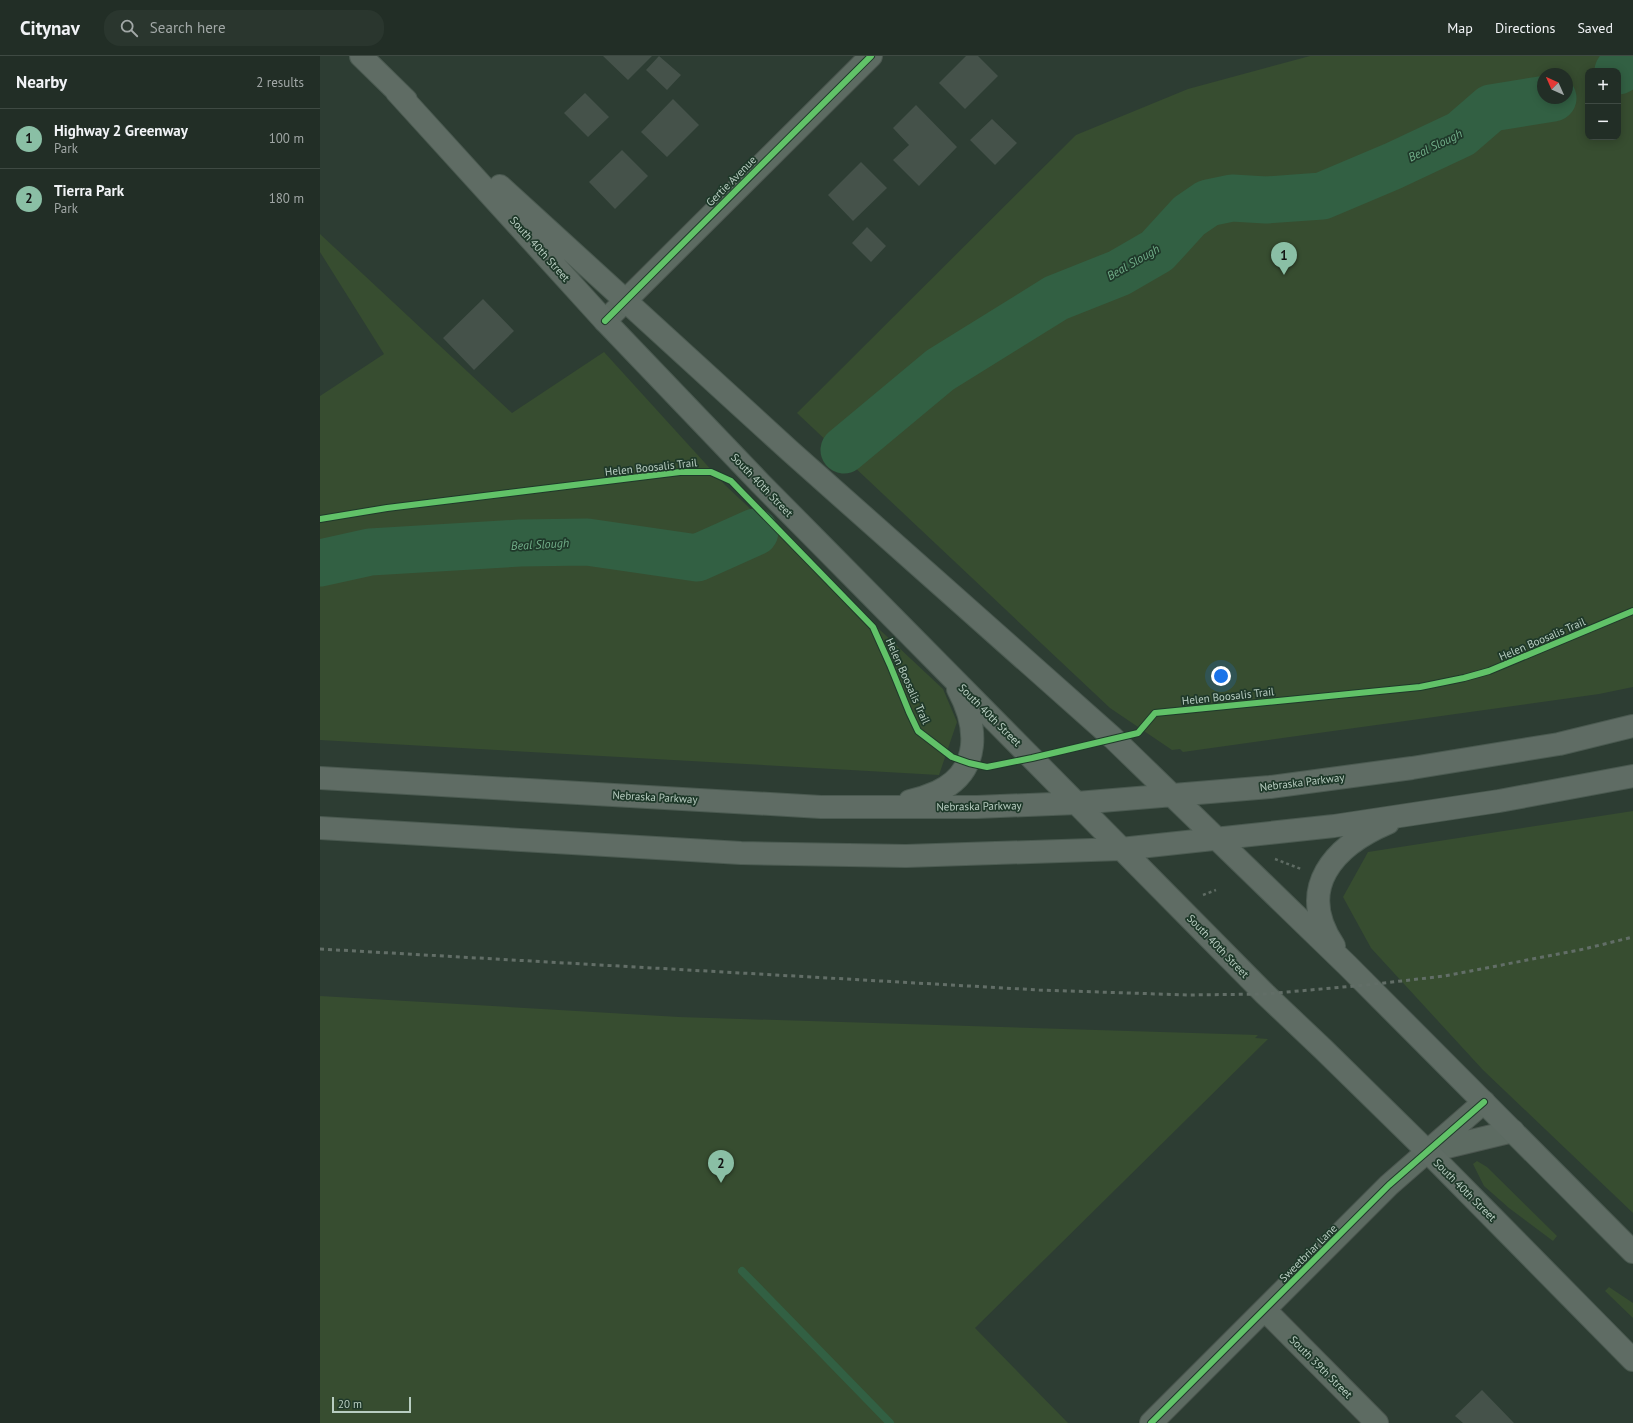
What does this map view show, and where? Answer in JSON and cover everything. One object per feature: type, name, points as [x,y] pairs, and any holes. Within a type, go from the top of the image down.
[{"type":"main road","name":"South 40th Street","points":[[361,56],[396,91],[790,451],[1079,707],[1217,838],[1484,1102],[1633,1252]]},
{"type":"main road","name":"South 40th Street","points":[[396,91],[605,321],[760,483],[1265,994],[1427,1151],[1633,1360]]},
{"type":"main road","points":[[892,807],[938,792],[951,783],[969,763],[972,752],[973,737],[971,720],[966,703],[951,675]]},
{"type":"main road","name":"Nebraska Parkway","points":[[320,778],[821,807],[977,807],[1077,803],[1270,787],[1412,768],[1559,744],[1633,726]]},
{"type":"main road","points":[[320,828],[741,853],[906,856],[1121,849],[1334,826],[1499,800],[1633,776]]},
{"type":"main road","points":[[1347,966],[1330,940],[1320,912],[1318,898],[1326,871],[1341,851],[1352,843],[1384,825],[1413,813]]},
{"type":"street","name":"Gertie Avenue","points":[[605,321],[871,56]]},
{"type":"street","name":"Sweetbriar Lane","points":[[1151,1423],[1389,1185],[1484,1102]]},
{"type":"street","name":"Sweetbriar Lane","points":[[1427,1151],[1513,1131]]},
{"type":"street","name":"South 39th Street","points":[[1264,1310],[1377,1423]]},
{"type":"path","points":[[1275,859],[1306,870]]},
{"type":"path","points":[[1203,895],[1216,890]]},
{"type":"green space","points":[[1310,56],[1633,56],[1633,687],[1599,694],[1183,752],[1180,749],[1172,750],[1110,708],[797,413],[1076,135],[1188,89]]},
{"type":"green space","points":[[320,234],[512,413],[604,352],[725,485],[943,689],[957,722],[939,775],[320,740],[320,396],[384,354],[320,252]]},
{"type":"green space","points":[[1633,811],[1633,1213],[1483,1070],[1371,948],[1343,897],[1368,852]]},
{"type":"green space","points":[[320,996],[679,1017],[1258,1035],[1255,1038],[1268,1039],[975,1328],[1068,1423],[320,1423]]},
{"type":"green space","points":[[1477,1161],[1487,1167],[1557,1236],[1553,1241],[1509,1208],[1484,1186],[1473,1164]]},
{"type":"green space","points":[[1609,1287],[1633,1303],[1633,1318],[1605,1291]]},
{"type":"building","points":[[603,56],[652,56],[628,80]]},
{"type":"building","points":[[659,56],[681,75],[667,90],[646,70]]},
{"type":"building","points":[[966,56],[978,56],[998,76],[965,109],[939,83]]},
{"type":"building","points":[[585,93],[609,117],[588,137],[564,113]]},
{"type":"building","points":[[673,99],[699,125],[667,157],[641,132]]},
{"type":"building","points":[[916,105],[957,147],[919,186],[893,160],[909,145],[893,128]]},
{"type":"building","points":[[992,119],[1017,143],[995,165],[970,140]]},
{"type":"building","points":[[622,150],[648,176],[615,209],[589,182]]},
{"type":"building","points":[[861,162],[887,188],[853,221],[828,195]]},
{"type":"building","points":[[867,227],[886,246],[871,262],[852,243]]},
{"type":"building","points":[[483,299],[514,331],[474,370],[443,338]]},
{"type":"building","points":[[1482,1390],[1514,1423],[1463,1423],[1455,1416]]},
{"type":"waterway","name":"Beal Slough","points":[[1621,69],[1633,62]]},
{"type":"waterway","name":"Beal Slough","points":[[844,450],[940,370],[1056,298],[1119,273],[1157,251],[1189,216],[1208,203],[1232,198],[1266,200],[1322,196],[1393,166],[1461,134],[1491,108],[1537,101]]},
{"type":"waterway","name":"Beal Slough","points":[[320,563],[370,552],[520,543],[587,542],[697,558],[755,532]]},
{"type":"waterway","points":[[742,1271],[890,1423]]},
{"type":"railway","points":[[320,949],[1039,990],[1188,995],[1265,994],[1445,976],[1584,949],[1633,937]]},
{"type":"cycle path","points":[[605,321],[871,56]]},
{"type":"cycle path","name":"Helen Boosalis Trail","points":[[320,519],[387,508],[680,472],[711,472],[731,481],[873,627],[918,731],[952,757],[987,767],[1138,733],[1155,713],[1420,687],[1464,678],[1489,671],[1633,611]]},
{"type":"cycle path","points":[[1151,1423],[1389,1185],[1484,1102]]},
{"type":"place","name":"Highway 2 Greenway","points":[[1284,275]]},
{"type":"place","name":"Tierra Park","points":[[721,1183]]}]
